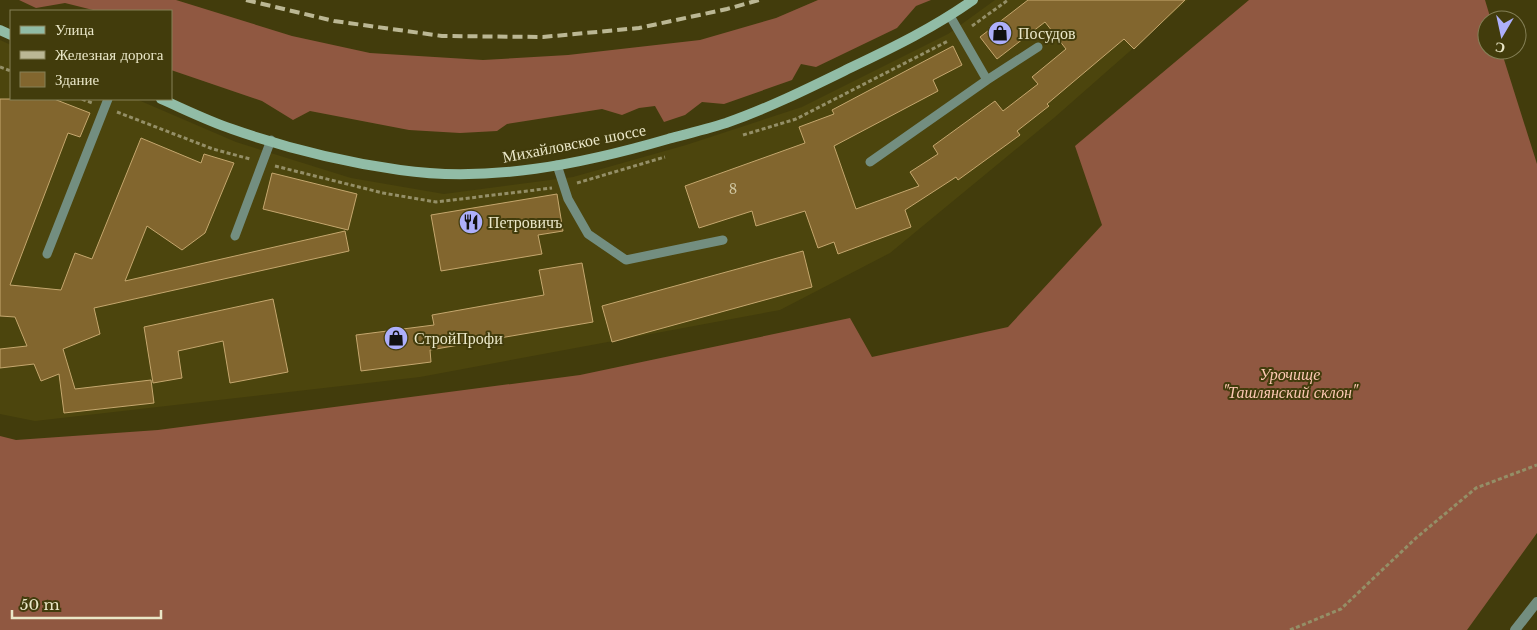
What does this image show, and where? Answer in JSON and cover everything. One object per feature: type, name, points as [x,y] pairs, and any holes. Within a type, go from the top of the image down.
[{"type":"main road","name":"Михайловское шоссе","points":[[163,100],[231,129],[342,159],[401,170],[453,174],[508,173],[621,153],[726,123],[809,88],[892,48],[950,16],[973,0]]},
{"type":"street","points":[[1515,630],[1537,602]]},
{"type":"lane","points":[[950,16],[988,80]]},
{"type":"lane","points":[[870,162],[1038,47]]},
{"type":"lane","points":[[47,254],[106,103]]},
{"type":"lane","points":[[234,236],[271,140]]},
{"type":"lane","points":[[557,165],[568,199],[588,234],[626,260],[724,240]]},
{"type":"path","points":[[740,135],[796,119],[961,34],[1008,0]]},
{"type":"path","points":[[106,103],[213,149],[383,193],[436,202],[564,187],[666,157]]},
{"type":"path","points":[[1290,630],[1341,609],[1416,538],[1476,488],[1537,464]]},
{"type":"shaded area","points":[[995,0],[1188,0],[1055,117],[890,253],[780,310],[420,377],[35,421],[0,414],[0,40],[10,45],[10,100],[138,100],[236,142],[351,178],[444,194],[573,177],[686,145],[802,107],[948,34]]},
{"type":"green space","points":[[19,0],[176,0],[292,36],[370,53],[483,60],[568,55],[700,40],[776,18],[818,0],[931,0],[916,6],[897,28],[816,67],[801,64],[792,80],[724,104],[702,102],[685,115],[664,122],[655,106],[639,108],[622,115],[602,109],[507,124],[497,131],[460,133],[409,130],[310,111],[293,120],[262,101],[172,70],[172,10],[93,10],[65,3],[36,8]]},
{"type":"green space","name":"Урочище \"Ташлянский склон\"","points":[[1249,0],[1485,0],[1488,10],[1477,10],[1477,60],[1504,60],[1537,164],[1537,533],[1467,630],[0,630],[0,436],[16,440],[158,430],[580,375],[850,318],[872,357],[1008,327],[1102,225],[1075,146]]},
{"type":"building","points":[[1028,0],[1185,0],[1134,49],[1124,39],[1047,104],[1049,106],[1017,131],[1020,135],[958,180],[956,177],[905,210],[911,227],[838,254],[834,242],[818,248],[805,211],[756,226],[752,211],[699,228],[685,186],[805,143],[799,127],[834,114],[832,110],[953,46],[962,65],[933,80],[938,91],[834,146],[856,209],[919,186],[910,172],[938,154],[933,146],[995,101],[1003,111],[1038,84],[1032,77],[1066,49],[1045,22],[997,59],[980,37]]},
{"type":"building","points":[[0,99],[57,100],[90,113],[80,137],[68,133],[10,285],[61,290],[75,253],[92,259],[141,138],[201,163],[204,154],[234,163],[205,233],[182,250],[147,226],[125,281],[345,231],[349,251],[94,308],[100,334],[63,349],[75,389],[151,380],[154,403],[64,413],[59,374],[41,381],[34,364],[0,368],[0,349],[27,346],[15,317],[0,316]]},
{"type":"building","points":[[272,173],[357,194],[348,230],[263,209]]},
{"type":"building","points":[[557,194],[563,231],[538,235],[542,254],[441,271],[431,215]]},
{"type":"building","points":[[803,251],[812,287],[612,342],[602,306]]},
{"type":"building","points":[[582,263],[593,322],[430,350],[431,362],[361,371],[356,335],[434,325],[432,315],[544,295],[539,270]]},
{"type":"building","points":[[273,299],[288,372],[230,383],[223,341],[178,351],[182,378],[153,383],[144,327]]},
{"type":"railway","points":[[246,0],[334,21],[442,36],[543,37],[639,28],[759,0]]},
{"type":"place","name":"Посудов","points":[[1000,33]]},
{"type":"place","name":"Петровичъ","points":[[471,222]]},
{"type":"place","name":"СтройПрофи","points":[[396,338]]}]
